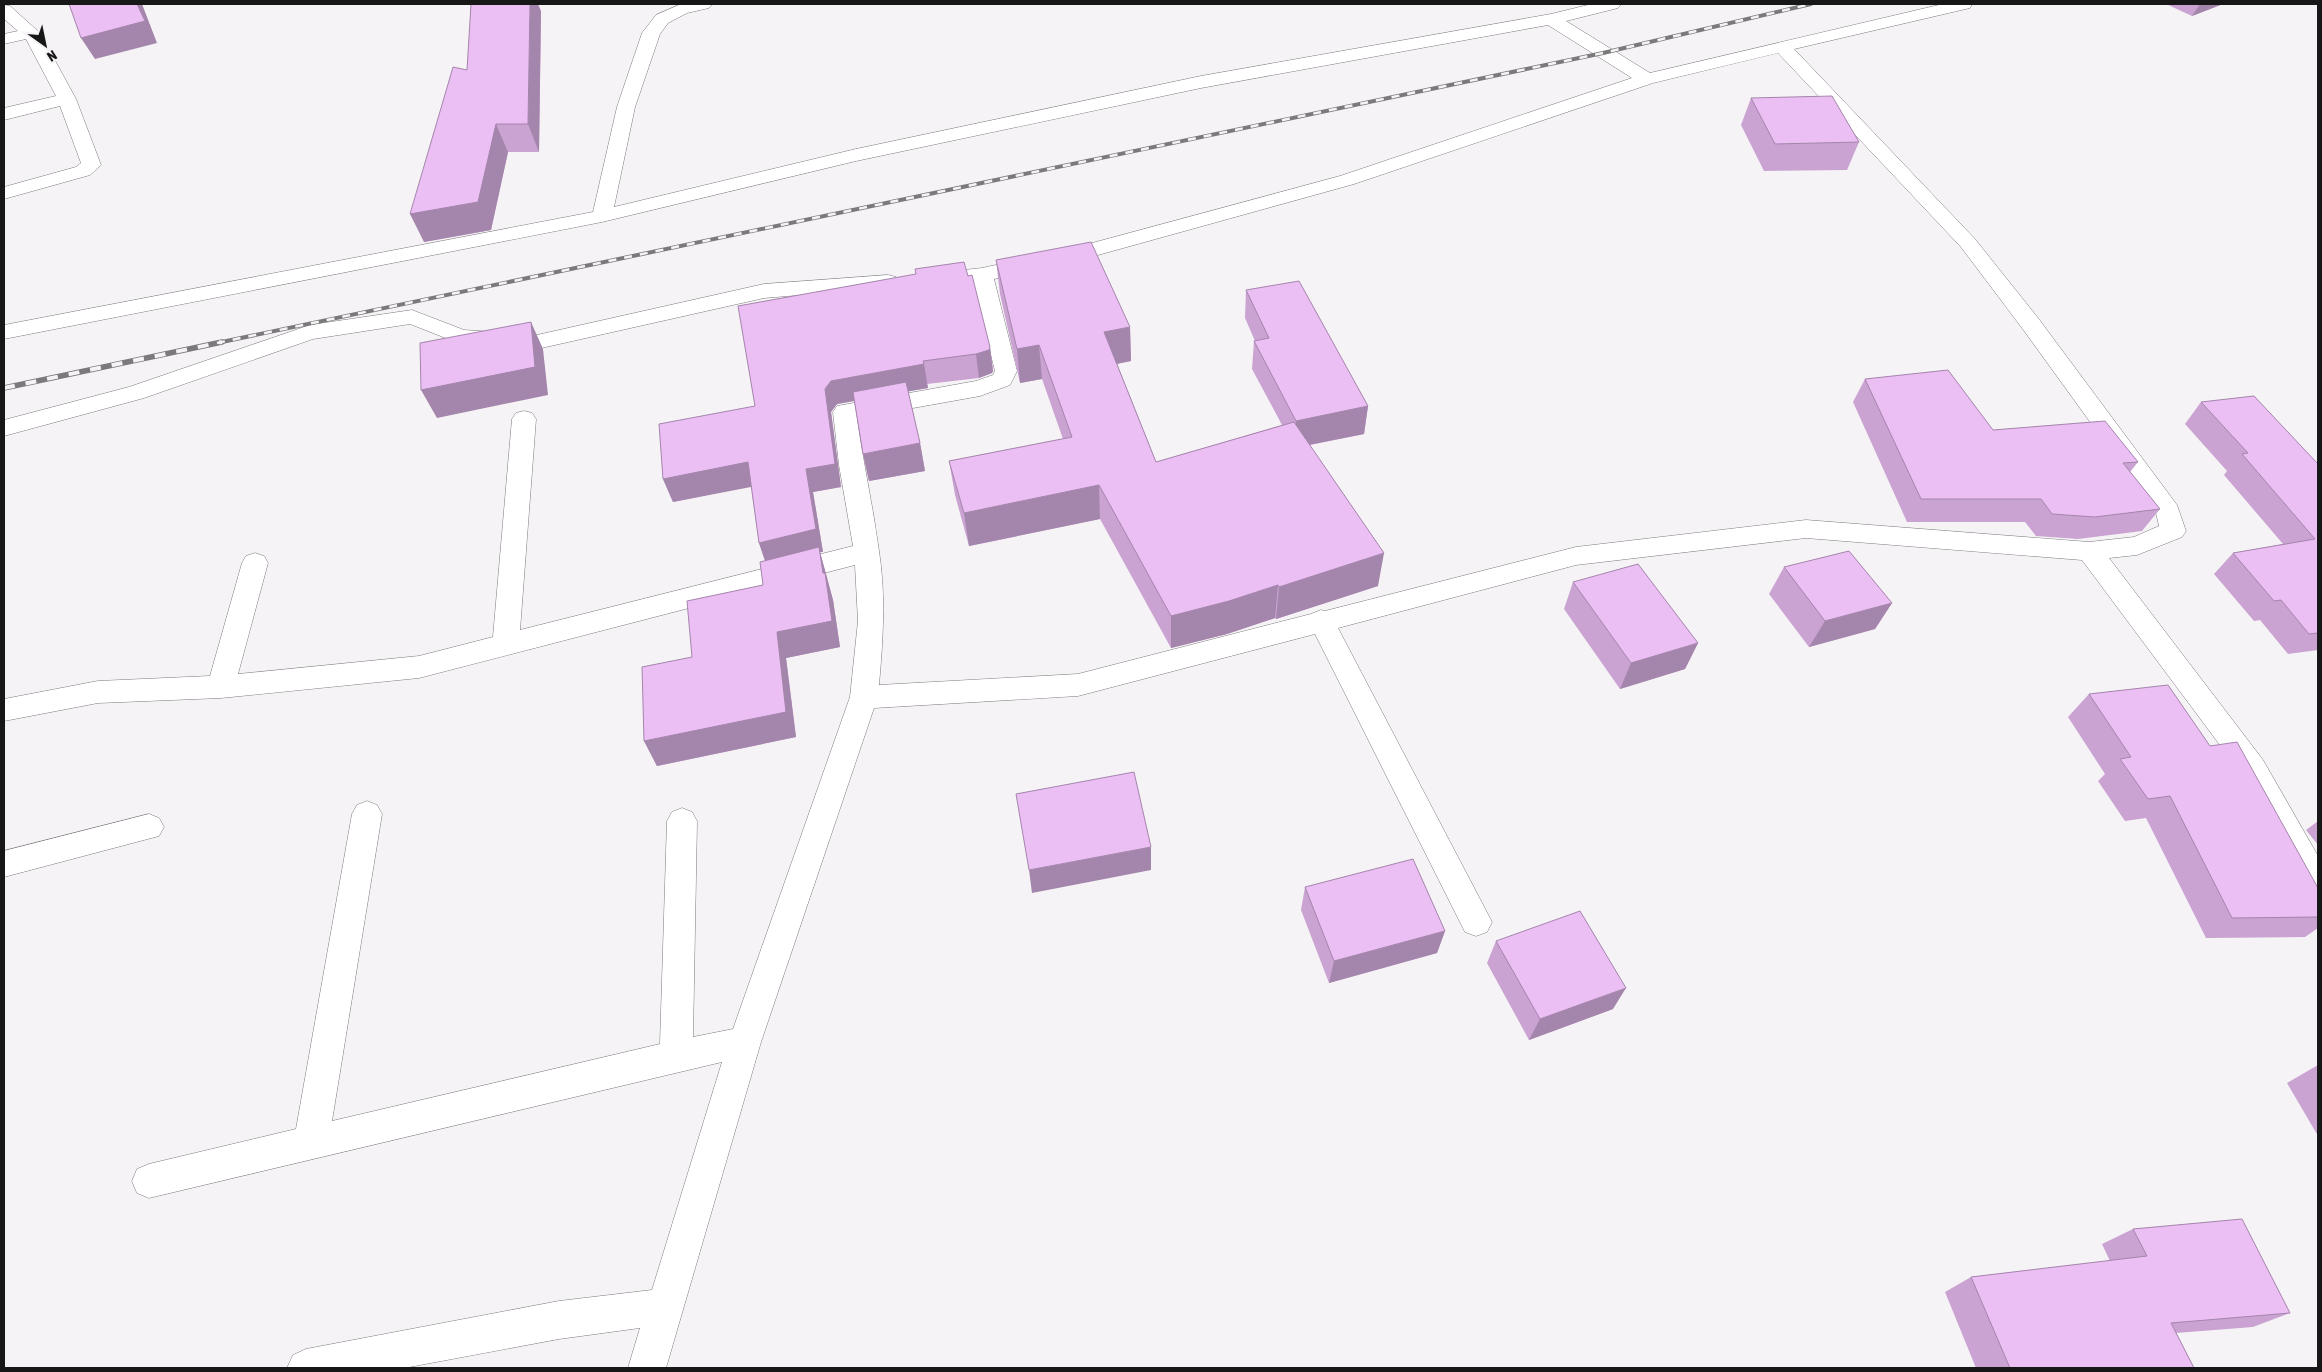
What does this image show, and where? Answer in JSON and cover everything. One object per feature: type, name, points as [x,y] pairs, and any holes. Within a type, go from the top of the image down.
[{"type":"street","points":[[602,216],[626,107],[651,33],[662,19],[681,9],[703,4]]},
{"type":"street","points":[[4,332],[602,216],[856,155],[1201,82],[1551,19],[1612,4]]},
{"type":"street","points":[[4,428],[136,393],[310,332],[412,317],[461,337],[536,342],[764,291],[982,275],[1073,255],[1347,180],[1647,79],[1964,4]]},
{"type":"street","points":[[4,10],[31,33],[67,99],[91,165],[83,171],[4,193]]},
{"type":"street","points":[[1551,19],[1647,79]]},
{"type":"street","points":[[4,40],[31,33]]},
{"type":"street","points":[[864,697],[1078,685],[1321,620],[1576,556],[1806,530],[2089,551],[2136,546],[2173,531],[2168,511],[2030,323],[1968,243],[1783,48]]},
{"type":"street","points":[[4,114],[67,99]]},
{"type":"street","points":[[647,1368],[745,1042],[864,697],[871,621],[867,552],[851,465],[845,412],[980,388],[1002,380],[1006,371],[982,275]]},
{"type":"street","points":[[506,645],[524,419]]},
{"type":"street","points":[[2089,551],[2253,768],[2318,884]]},
{"type":"street","points":[[4,710],[98,692],[221,686],[419,667],[867,552]]},
{"type":"street","points":[[221,686],[255,563]]},
{"type":"street","points":[[1321,620],[1476,922]]},
{"type":"street","points":[[310,1142],[367,814]]},
{"type":"street","points":[[676,1056],[682,821]]},
{"type":"street","points":[[4,864],[148,827]]},
{"type":"street","points":[[149,1181],[676,1056],[745,1042]]},
{"type":"street","points":[[306,1368],[559,1320],[664,1307]]},
{"type":"building","points":[[69,4],[137,4],[145,21],[81,38]]},
{"type":"building","points":[[471,4],[530,4],[528,124],[496,124],[478,202],[410,214],[453,67],[467,70]]},
{"type":"building","points":[[1832,96],[1859,142],[1775,144],[1751,98]]},
{"type":"building","points":[[1091,242],[1130,327],[1104,332],[1156,462],[1294,422],[1384,553],[1279,587],[1278,585],[1229,601],[1171,616],[1099,485],[964,513],[949,461],[1072,437],[1039,345],[1017,349],[996,260]]},
{"type":"building","points":[[964,262],[968,276],[972,275],[990,347],[989,350],[976,354],[923,361],[924,364],[831,381],[825,389],[835,464],[806,469],[816,529],[759,543],[748,462],[663,479],[659,424],[755,406],[738,306],[916,274],[915,269]]},
{"type":"building","points":[[1299,281],[1368,406],[1296,421],[1254,341],[1269,338],[1246,290]]},
{"type":"building","points":[[531,322],[535,367],[421,390],[420,343]]},
{"type":"building","points":[[1948,370],[1993,430],[2105,421],[2138,462],[2123,463],[2160,509],[2095,517],[2052,514],[2041,499],[1921,499],[1865,379]]},
{"type":"building","points":[[906,382],[920,443],[863,454],[853,392]]},
{"type":"building","points":[[2254,396],[2318,464],[2318,633],[2309,634],[2281,600],[2274,601],[2233,553],[2315,539],[2242,454],[2248,453],[2201,402]]},
{"type":"building","points":[[819,547],[832,621],[777,632],[786,712],[644,741],[642,667],[692,657],[687,601],[763,585],[760,562]]},
{"type":"building","points":[[1849,551],[1892,603],[1825,621],[1784,567]]},
{"type":"building","points":[[1638,564],[1698,643],[1631,663],[1573,582]]},
{"type":"building","points":[[2168,685],[2210,746],[2237,742],[2318,888],[2318,917],[2232,918],[2170,796],[2148,799],[2120,759],[2131,757],[2089,694]]},
{"type":"building","points":[[1134,772],[1151,847],[1029,870],[1016,794]]},
{"type":"building","points":[[1413,859],[1445,931],[1334,961],[1305,887]]},
{"type":"building","points":[[1580,911],[1626,988],[1540,1019],[1496,941]]},
{"type":"building","points":[[2242,1219],[2290,1313],[2171,1323],[2194,1368],[2010,1368],[1971,1277],[2147,1256],[2133,1229]]},
{"type":"railway","points":[[217,343],[1603,53],[1811,4]]},
{"type":"railway","points":[[4,388],[222,342]]}]
